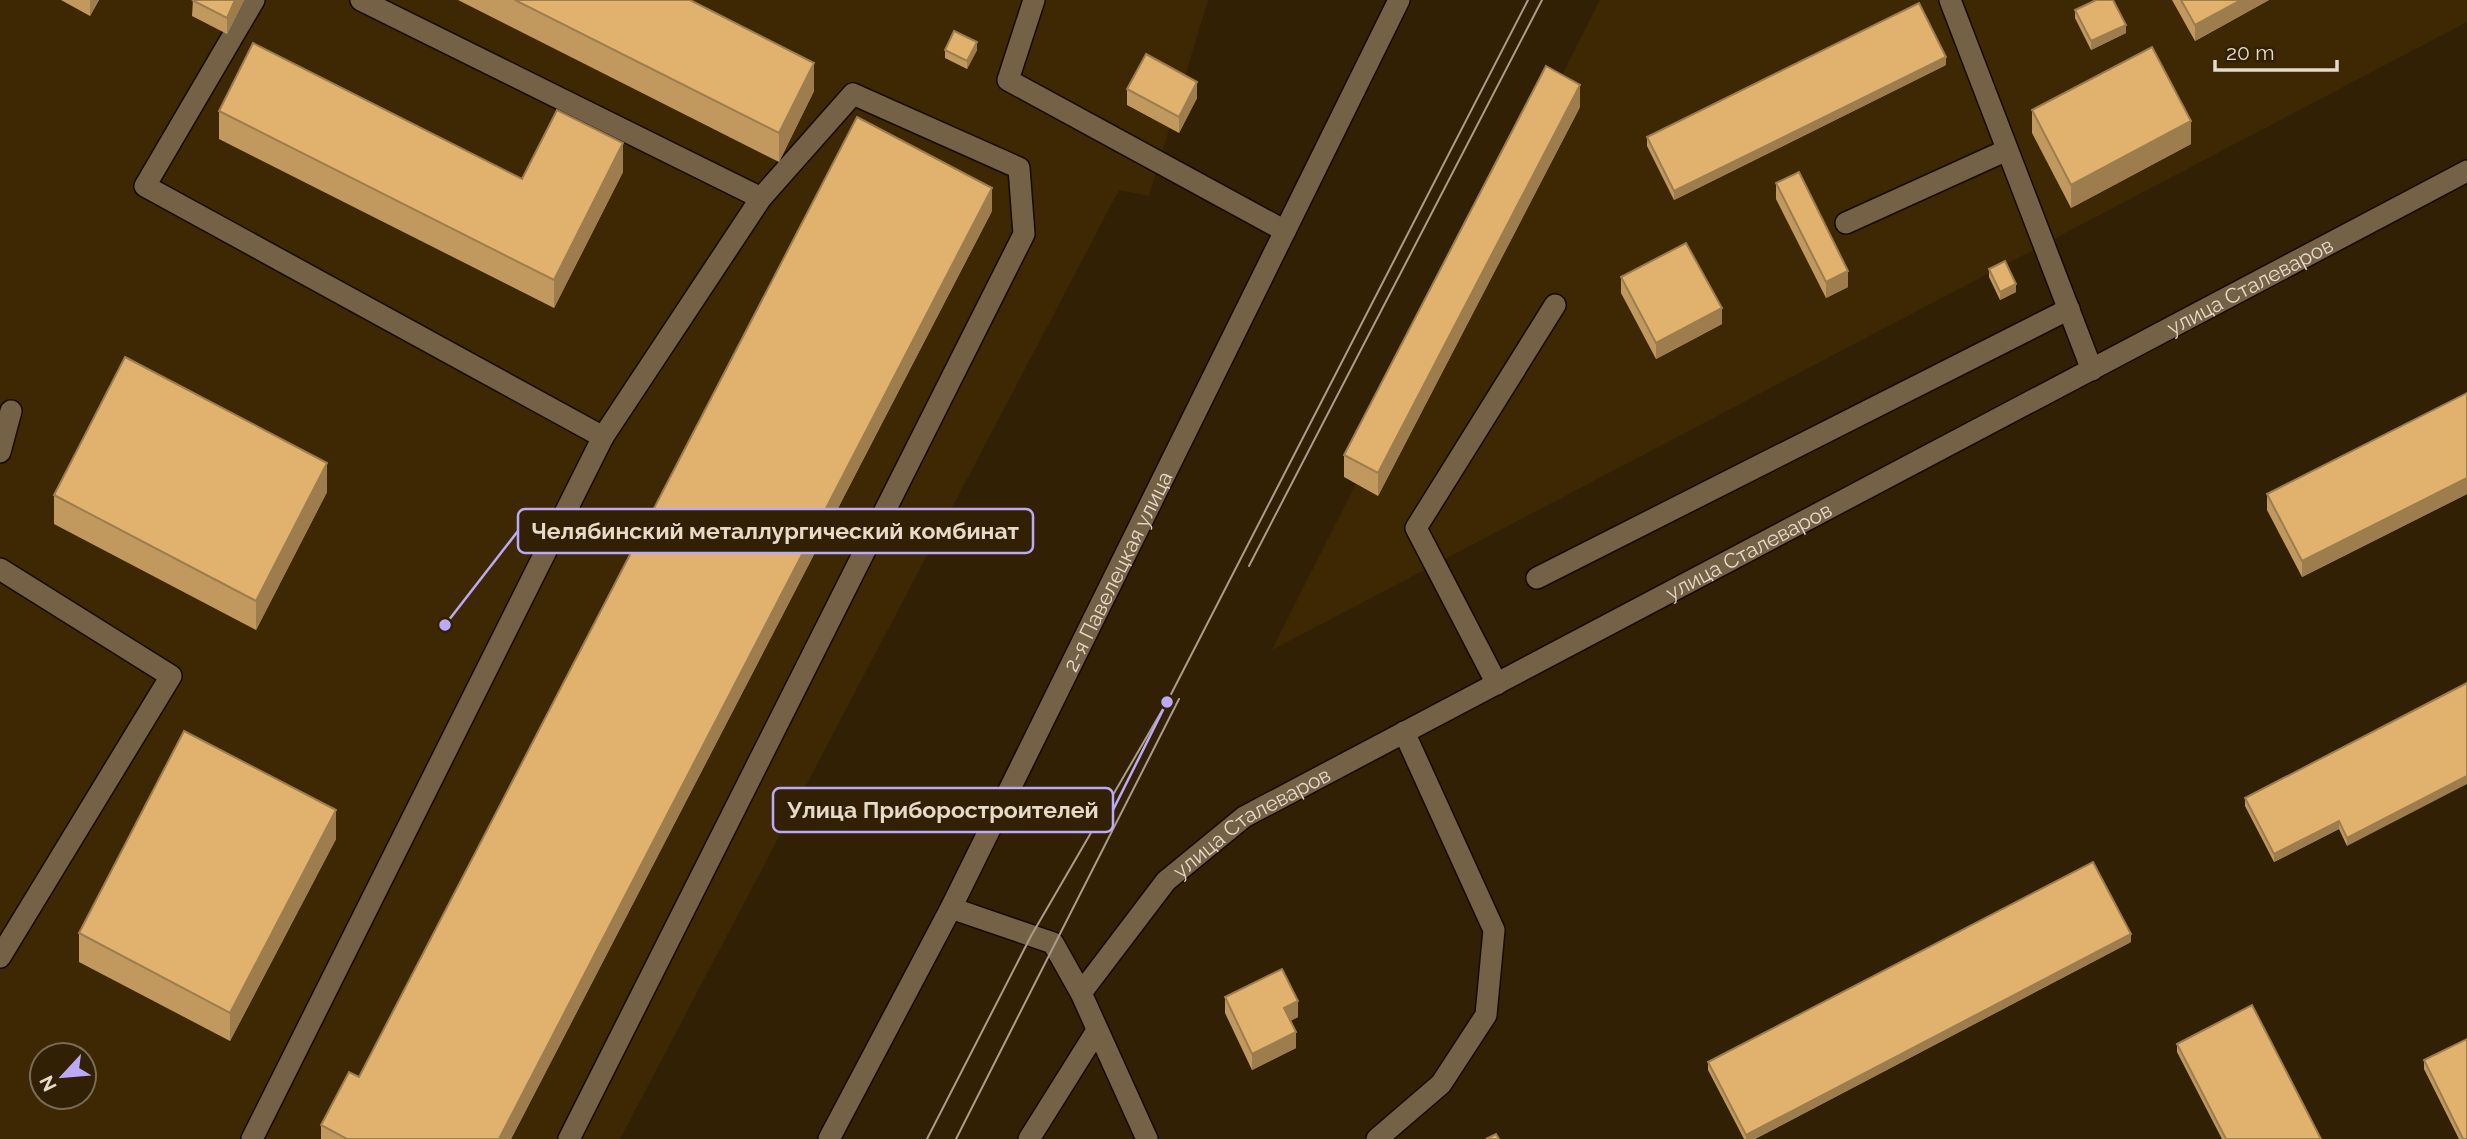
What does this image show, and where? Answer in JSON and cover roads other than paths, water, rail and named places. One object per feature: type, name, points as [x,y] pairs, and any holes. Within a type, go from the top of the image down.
[{"type":"street","points":[[254,0],[145,186],[603,437]]},
{"type":"street","points":[[361,0],[761,198]]},
{"type":"street","points":[[1034,0],[1008,80],[1285,231]]},
{"type":"street","name":"2-я Павелецкая улица","points":[[829,1139],[951,908],[1399,0]]},
{"type":"street","points":[[1950,0],[2092,370]]},
{"type":"street","points":[[252,1139],[603,437],[761,198],[853,94],[1019,169],[1024,234],[569,1139]]},
{"type":"street","points":[[1846,223],[2007,150]]},
{"type":"street","name":"улица Сталеваров","points":[[1081,993],[1166,881],[1234,825],[1404,732],[2467,171]]},
{"type":"street","points":[[1497,684],[1416,528],[1555,305]]},
{"type":"street","points":[[1537,578],[2068,309]]},
{"type":"street","points":[[0,452],[11,411]]},
{"type":"street","points":[[0,569],[171,676],[0,957]]},
{"type":"street","points":[[1377,1139],[1441,1084],[1486,1015],[1494,930],[1404,732]]},
{"type":"street","points":[[951,908],[1053,943],[1081,993],[1096,1032],[1147,1139]]},
{"type":"street","points":[[1029,1139],[1096,1032]]},
{"type":"tram line","points":[[927,1139],[1031,936],[1167,702],[1528,0]]},
{"type":"tram line","points":[[1249,566],[1542,0]]},
{"type":"tram line","points":[[956,1139],[1179,699]]},
{"type":"place","name":"Челябинский металлургический комбинат","points":[[445,625]]},
{"type":"place","name":"Улица Приборостроителей","points":[[1167,702]]}]
